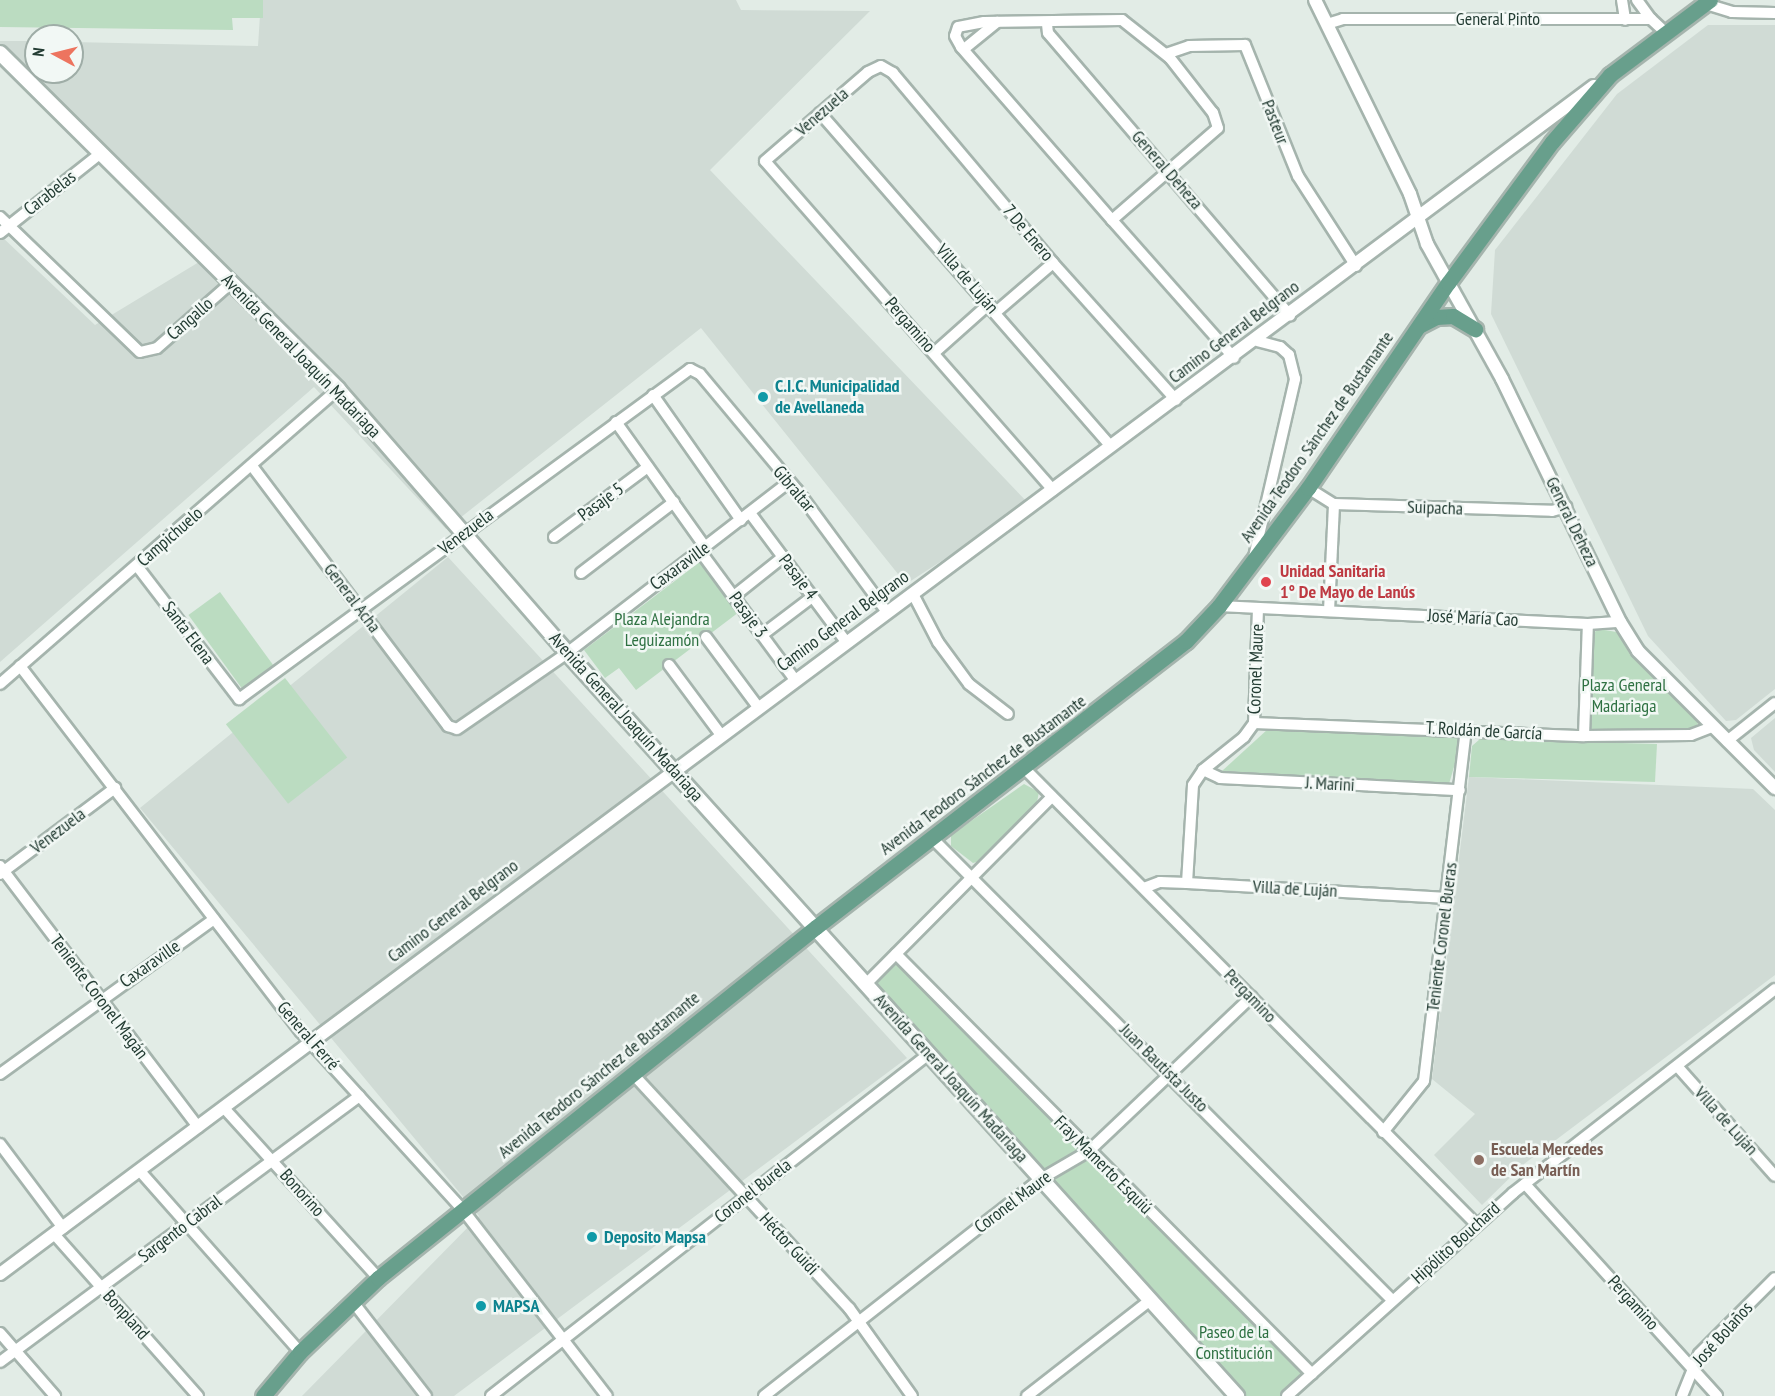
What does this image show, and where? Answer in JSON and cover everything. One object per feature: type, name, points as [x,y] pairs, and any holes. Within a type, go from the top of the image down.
[{"type":"main road","name":"Camino General Belgrano","points":[[1610,75],[1708,2]]},
{"type":"main road","name":"Avenida General Joaquín Madariaga","points":[[0,53],[338,389],[567,653],[1237,1396]]},
{"type":"main road","name":"Avenida Teodoro Sánchez de Bustamante","points":[[263,1396],[300,1352],[378,1278],[816,927],[1168,658],[1219,606],[1254,560],[1308,488],[1448,283],[1552,142],[1610,75]]},
{"type":"main road","points":[[1421,325],[1436,317],[1453,316],[1475,329]]},
{"type":"street","points":[[1315,0],[1410,194],[1418,219]]},
{"type":"street","points":[[1622,0],[1625,20]]},
{"type":"street","points":[[1637,0],[1651,19],[1665,32]]},
{"type":"street","points":[[1708,2],[1732,12],[1775,13]]},
{"type":"street","points":[[1112,220],[1213,135],[1219,124],[1166,54],[1128,23],[1108,19],[1047,24],[997,22],[958,27],[955,36],[964,49],[1112,220],[1234,358]]},
{"type":"street","name":"General Pinto","points":[[1327,24],[1343,19],[1651,19]]},
{"type":"street","points":[[964,49],[997,22]]},
{"type":"street","name":"General Deheza","points":[[1047,24],[1048,33],[1290,315]]},
{"type":"street","name":"Pasteur","points":[[1166,54],[1188,46],[1245,45],[1298,176],[1356,266]]},
{"type":"street","name":"Venezuela","points":[[765,161],[867,72],[881,66]]},
{"type":"street","name":"7 De Enero","points":[[881,66],[892,73],[1053,263],[1176,400]]},
{"type":"street","name":"Camino General Belgrano","points":[[0,1274],[758,707],[1111,446],[1258,341],[1610,75]]},
{"type":"street","name":"Villa de Luján","points":[[820,113],[993,308],[1111,446]]},
{"type":"street","name":"Carabelas","points":[[0,233],[101,153]]},
{"type":"street","name":"Pergamino","points":[[765,161],[1053,490]]},
{"type":"street","points":[[0,217],[9,226]]},
{"type":"street","name":"General Deheza","points":[[1418,219],[1448,283],[1475,329],[1566,507],[1620,622],[1638,651],[1775,788]]},
{"type":"street","name":"Cangallo","points":[[9,226],[134,349],[148,352],[231,283]]},
{"type":"street","points":[[934,353],[1053,263]]},
{"type":"street","points":[[1254,560],[1295,379],[1288,355],[1280,347],[1258,341]]},
{"type":"street","name":"Venezuela","points":[[239,699],[362,611],[685,371],[695,370]]},
{"type":"street","name":"Gibraltar","points":[[695,370],[789,482],[887,612]]},
{"type":"street","name":"Campichuelo","points":[[0,684],[338,389]]},
{"type":"street","name":"Pasaje 4","points":[[653,395],[746,517],[783,557],[846,642]]},
{"type":"street","name":"Pasaje 3","points":[[616,422],[674,502],[734,596],[795,680]]},
{"type":"street","name":"General Acha","points":[[252,466],[453,729]]},
{"type":"street","name":"Pasaje 5","points":[[554,537],[648,467]]},
{"type":"street","name":"Caxaraville","points":[[453,729],[464,726],[567,653],[789,482]]},
{"type":"street","name":"Suipacha","points":[[1308,488],[1334,504],[1552,511],[1566,507]]},
{"type":"street","points":[[581,573],[674,502]]},
{"type":"street","points":[[1329,611],[1334,504]]},
{"type":"street","points":[[734,596],[783,557]]},
{"type":"street","name":"Santa Elena","points":[[137,566],[239,699]]},
{"type":"street","points":[[913,594],[938,642],[969,684],[1008,714]]},
{"type":"street","points":[[762,635],[812,597]]},
{"type":"street","name":"José María Cao","points":[[1219,606],[1588,624],[1620,622]]},
{"type":"street","name":"Coronel Maure","points":[[1187,883],[1191,792],[1203,770],[1244,737],[1254,723],[1258,609]]},
{"type":"street","points":[[1584,736],[1588,624]]},
{"type":"street","points":[[706,637],[758,707]]},
{"type":"street","points":[[669,665],[721,735]]},
{"type":"street","name":"General Ferré","points":[[21,666],[311,1042],[463,1210],[607,1396]]},
{"type":"street","points":[[1727,741],[1775,703]]},
{"type":"street","name":"T. Roldán de García","points":[[1254,723],[1466,729],[1584,736],[1690,735],[1712,727]]},
{"type":"street","name":"Teniente Coronel Bueras","points":[[1383,1132],[1424,1081],[1448,898],[1466,729]]},
{"type":"street","name":"Pergamino","points":[[1024,768],[1051,798],[1144,888],[1476,1224]]},
{"type":"street","name":"J. Marini","points":[[1203,770],[1220,778],[1460,790]]},
{"type":"street","name":"Venezuela","points":[[1,870],[115,788]]},
{"type":"street","points":[[867,983],[1051,798]]},
{"type":"street","name":"Juan Bautista Justo","points":[[932,838],[1171,1074],[1392,1300]]},
{"type":"street","name":"Teniente Coronel Magán","points":[[1,870],[198,1127]]},
{"type":"street","name":"Villa de Luján","points":[[1144,888],[1160,882],[1448,898]]},
{"type":"street","name":"Caxaraville","points":[[0,1074],[214,919]]},
{"type":"street","name":"Fray Mamerto Esquiú","points":[[896,954],[1312,1374]]},
{"type":"street","name":"Hipólito Bouchard","points":[[1287,1396],[1476,1224],[1774,992]]},
{"type":"street","name":"Coronel Maure","points":[[764,1396],[1041,1179],[1089,1151],[1251,997]]},
{"type":"street","name":"Coronel Burela","points":[[491,1396],[930,1053]]},
{"type":"street","name":"Villa de Luján","points":[[1677,1066],[1775,1176]]},
{"type":"street","name":"Héctor Guidi","points":[[632,1073],[859,1321],[912,1396]]},
{"type":"street","name":"Sargento Cabral","points":[[0,1362],[359,1096]]},
{"type":"street","name":"Bonorino","points":[[224,1108],[378,1278]]},
{"type":"street","name":"Bonpland","points":[[0,1144],[58,1231],[102,1288],[198,1396]]},
{"type":"street","points":[[139,1170],[300,1352]]},
{"type":"street","name":"Pergamino","points":[[1525,1184],[1717,1396]]},
{"type":"street","name":"José Bolaños","points":[[1682,1396],[1691,1366],[1775,1278]]},
{"type":"street","points":[[1027,1396],[1149,1301]]},
{"type":"street","points":[[353,1302],[426,1396]]},
{"type":"street","points":[[0,1333],[55,1396]]},
{"type":"shaded area","points":[[261,0],[736,0],[741,10],[870,11],[710,170],[1029,504],[906,584],[701,328],[446,529],[314,387],[0,662],[0,235],[95,325],[199,262],[28,84],[84,84],[84,42],[258,46]]},
{"type":"shaded area","points":[[1708,25],[1775,25],[1775,689],[1736,720],[1726,721],[1648,636],[1491,314],[1495,250],[1617,94]]},
{"type":"shaded area","points":[[0,41],[24,41],[24,80],[0,55]]},
{"type":"shaded area","points":[[448,557],[907,1058],[454,1396],[302,1396],[479,1216],[140,808]]},
{"type":"shaded area","points":[[1775,718],[1775,772],[1754,750],[1751,738]]},
{"type":"shaded area","points":[[1469,777],[1753,789],[1775,810],[1775,975],[1524,1164],[1482,1205],[1434,1155],[1475,1114],[1432,1079]]},
{"type":"green space","points":[[0,0],[263,0],[263,18],[232,18],[233,30],[84,28],[84,24],[24,24],[24,27],[0,27]]},
{"type":"green space","name":"Plaza Alejandra Leguizamón","points":[[705,558],[743,609],[636,690],[619,668],[605,678],[584,650]]},
{"type":"green space","points":[[220,592],[273,666],[242,689],[188,615]]},
{"type":"green space","name":"Plaza General Madariaga","points":[[1599,629],[1622,633],[1631,654],[1698,722],[1697,728],[1591,731],[1593,633]]},
{"type":"green space","points":[[285,678],[347,758],[288,804],[226,724]]},
{"type":"green space","points":[[1268,729],[1456,737],[1461,743],[1449,784],[1222,771]]},
{"type":"green space","points":[[1480,739],[1657,744],[1655,782],[1469,777],[1472,746]]},
{"type":"green space","points":[[1024,784],[1039,792],[1037,802],[980,861],[973,863],[951,846],[951,835]]},
{"type":"green space","name":"Paseo de la Constitución","points":[[896,954],[1312,1374],[1287,1396],[1237,1396],[867,983]]},
{"type":"place","name":"C.I.C. Municipalidad de Avellaneda","points":[[763,397]]},
{"type":"place","name":"Unidad Sanitaria 1° De Mayo de Lanús","points":[[1266,582]]},
{"type":"place","name":"Escuela Mercedes de San Martín","points":[[1479,1160]]},
{"type":"place","name":"Deposito Mapsa","points":[[592,1237]]},
{"type":"place","name":"MAPSA","points":[[481,1306]]}]
